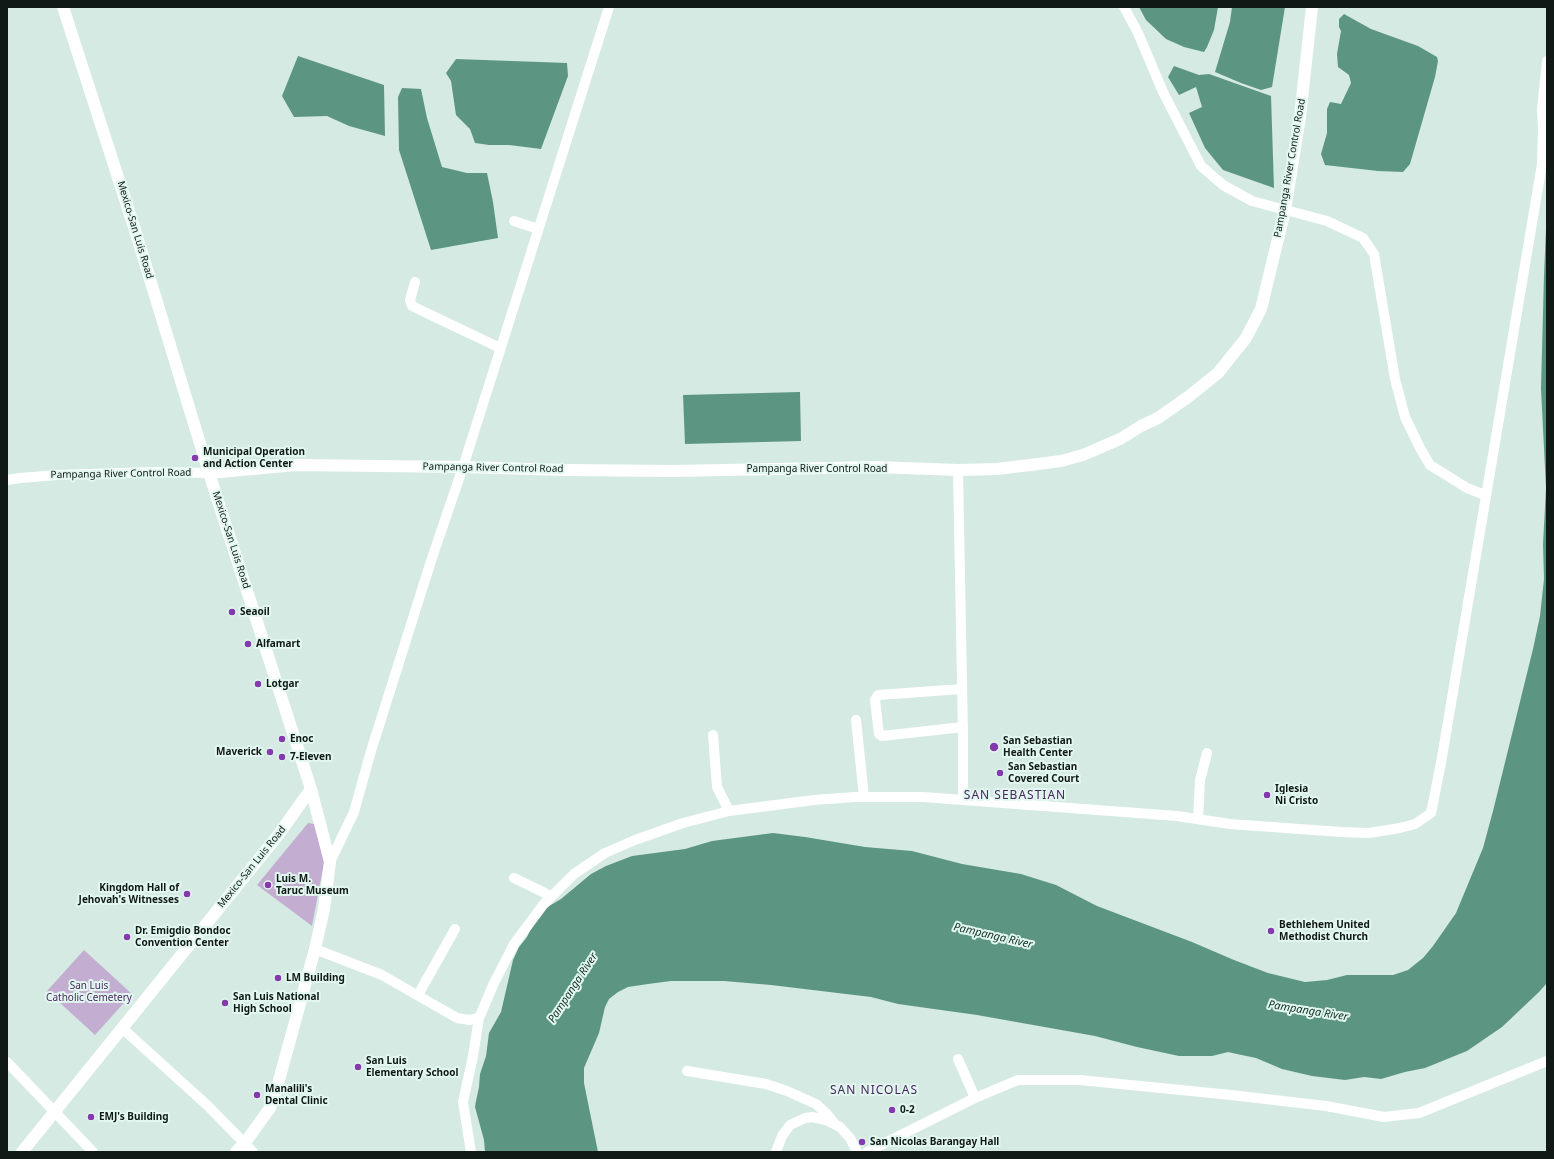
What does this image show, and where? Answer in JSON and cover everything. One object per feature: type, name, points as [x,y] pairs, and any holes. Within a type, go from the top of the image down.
[{"type":"main road","name":"Mexico-San Luis Road","points":[[22,1152],[279,834],[311,789],[209,473],[140,244],[63,7]]},
{"type":"main road","name":"Pampanga River Control Road","points":[[209,473],[296,465],[673,471],[876,467],[958,470],[997,469],[1061,461],[1083,455],[1120,439],[1141,426],[1158,418],[1218,373],[1246,338],[1261,309],[1285,210],[1300,117],[1312,7]]},
{"type":"main road","points":[[244,1149],[270,1108],[276,1091],[315,949],[324,909],[330,862],[311,789]]},
{"type":"street","points":[[330,862],[354,812],[376,736],[431,561],[463,467],[609,7]]},
{"type":"street","points":[[1124,7],[1138,33],[1163,92],[1201,166],[1223,185],[1252,201],[1327,221],[1363,238],[1374,254],[1395,379],[1405,417],[1430,466],[1467,488],[1485,495]]},
{"type":"street","points":[[471,1152],[463,1102],[473,1056],[479,1018],[494,983],[514,944],[543,905],[574,874],[606,853],[635,840],[682,823],[729,811],[814,800],[916,796],[1176,816],[1230,824],[1369,833],[1415,824],[1431,812],[1441,763],[1542,164],[1542,109],[1547,61]]},
{"type":"street","points":[[514,221],[538,229]]},
{"type":"street","points":[[415,282],[410,300],[412,306],[500,348]]},
{"type":"street","points":[[958,470],[963,800]]},
{"type":"street","name":"Pampanga River Control Road","points":[[7,480],[56,475],[153,472],[209,473]]},
{"type":"street","points":[[962,689],[883,694],[878,695],[875,700],[879,734],[882,736],[963,727]]},
{"type":"street","points":[[856,720],[864,797]]},
{"type":"street","points":[[714,735],[717,787],[729,811]]},
{"type":"street","points":[[1198,819],[1200,780],[1207,753]]},
{"type":"street","points":[[514,878],[551,896]]},
{"type":"street","points":[[418,995],[455,929]]},
{"type":"street","points":[[315,949],[382,975],[457,1018],[469,1020],[479,1018]]},
{"type":"street","points":[[122,1028],[208,1106],[244,1149]]},
{"type":"street","points":[[958,1059],[975,1098]]},
{"type":"street","points":[[866,1152],[975,1098],[1018,1080],[1080,1080],[1231,1095],[1326,1106],[1384,1117],[1419,1114],[1547,1061]]},
{"type":"street","points":[[7,1062],[93,1152]]},
{"type":"street","points":[[687,1071],[766,1084],[787,1090],[816,1104],[834,1123],[846,1132],[857,1152]]},
{"type":"street","points":[[776,1152],[782,1136],[790,1125],[798,1120],[812,1117],[834,1123]]},
{"type":"green space","points":[[308,823],[314,824],[325,858],[312,926],[257,885]]},
{"type":"green space","name":"San Luis Catholic Cemetery","points":[[84,950],[132,994],[95,1035],[47,991]]},
{"type":"water","points":[[1139,7],[1218,7],[1214,30],[1204,52],[1184,47],[1166,39],[1146,20]]},
{"type":"water","points":[[1232,7],[1285,7],[1272,87],[1261,90],[1215,72],[1230,22]]},
{"type":"water","points":[[1344,14],[1371,29],[1418,46],[1437,57],[1438,61],[1435,77],[1410,164],[1403,172],[1378,171],[1325,165],[1321,154],[1327,133],[1327,109],[1330,102],[1341,104],[1351,83],[1349,75],[1338,67],[1337,54],[1341,31],[1339,27],[1339,19]]},
{"type":"water","points":[[298,56],[384,85],[385,136],[349,126],[327,116],[294,117],[282,96]]},
{"type":"water","points":[[456,59],[567,63],[568,76],[541,149],[475,143],[470,129],[456,115],[451,81],[446,73]]},
{"type":"water","points":[[1174,66],[1199,75],[1209,74],[1271,96],[1274,188],[1223,170],[1205,148],[1189,113],[1202,107],[1196,87],[1179,95],[1168,77]]},
{"type":"water","points":[[402,88],[421,89],[427,118],[442,167],[467,173],[487,173],[498,238],[431,250],[399,150],[398,97]]},
{"type":"water","name":"Pampanga River","points":[[1547,206],[1547,983],[1502,1027],[1467,1051],[1425,1068],[1381,1079],[1364,1077],[1345,1080],[1312,1076],[1282,1069],[1256,1058],[1228,1052],[1212,1056],[1179,1056],[1095,1036],[977,1015],[898,1004],[871,997],[724,981],[671,981],[628,987],[609,999],[605,1007],[599,1033],[584,1068],[584,1083],[598,1152],[485,1152],[484,1140],[475,1107],[480,1074],[486,1056],[489,1033],[501,1012],[513,960],[519,947],[527,937],[535,920],[544,909],[561,899],[591,874],[606,866],[632,856],[685,849],[712,841],[773,833],[805,837],[865,847],[912,851],[962,864],[1021,874],[1056,885],[1097,906],[1268,973],[1305,982],[1327,980],[1347,975],[1393,975],[1408,970],[1423,958],[1456,913],[1483,848],[1540,616],[1544,579],[1543,544],[1546,488],[1541,389]]},
{"type":"water","points":[[800,392],[801,441],[685,444],[683,395]]},
{"type":"place","name":"Municipal Operation and Action Center","points":[[195,458]]},
{"type":"place","name":"Seaoil","points":[[232,612]]},
{"type":"place","name":"Alfamart","points":[[248,644]]},
{"type":"place","name":"Lotgar","points":[[258,684]]},
{"type":"place","name":"Enoc","points":[[282,739]]},
{"type":"place","name":"San Sebastian Health Center","points":[[994,747]]},
{"type":"place","name":"Maverick","points":[[270,752]]},
{"type":"place","name":"7-Eleven","points":[[282,757]]},
{"type":"place","name":"San Sebastian Covered Court","points":[[1000,773]]},
{"type":"place","name":"Iglesia Ni Cristo","points":[[1267,795]]},
{"type":"place","name":"Luis M. Taruc Museum","points":[[268,885]]},
{"type":"place","name":"Kingdom Hall of Jehovah's Witnesses","points":[[187,894]]},
{"type":"place","name":"Bethlehem United Methodist Church","points":[[1271,931]]},
{"type":"place","name":"Dr. Emigdio Bondoc Convention Center","points":[[127,937]]},
{"type":"place","name":"LM Building","points":[[278,978]]},
{"type":"place","name":"San Luis National High School","points":[[225,1003]]},
{"type":"place","name":"San Luis Elementary School","points":[[358,1067]]},
{"type":"place","name":"Manalili's Dental Clinic","points":[[257,1095]]},
{"type":"place","name":"0-2","points":[[892,1110]]},
{"type":"place","name":"EMJ's Building","points":[[91,1117]]},
{"type":"place","name":"San Nicolas Barangay Hall","points":[[862,1142]]},
{"type":"district","name":"SAN SEBASTIAN","points":[[1015,796]]},
{"type":"district","name":"SAN NICOLAS","points":[[874,1091]]}]
